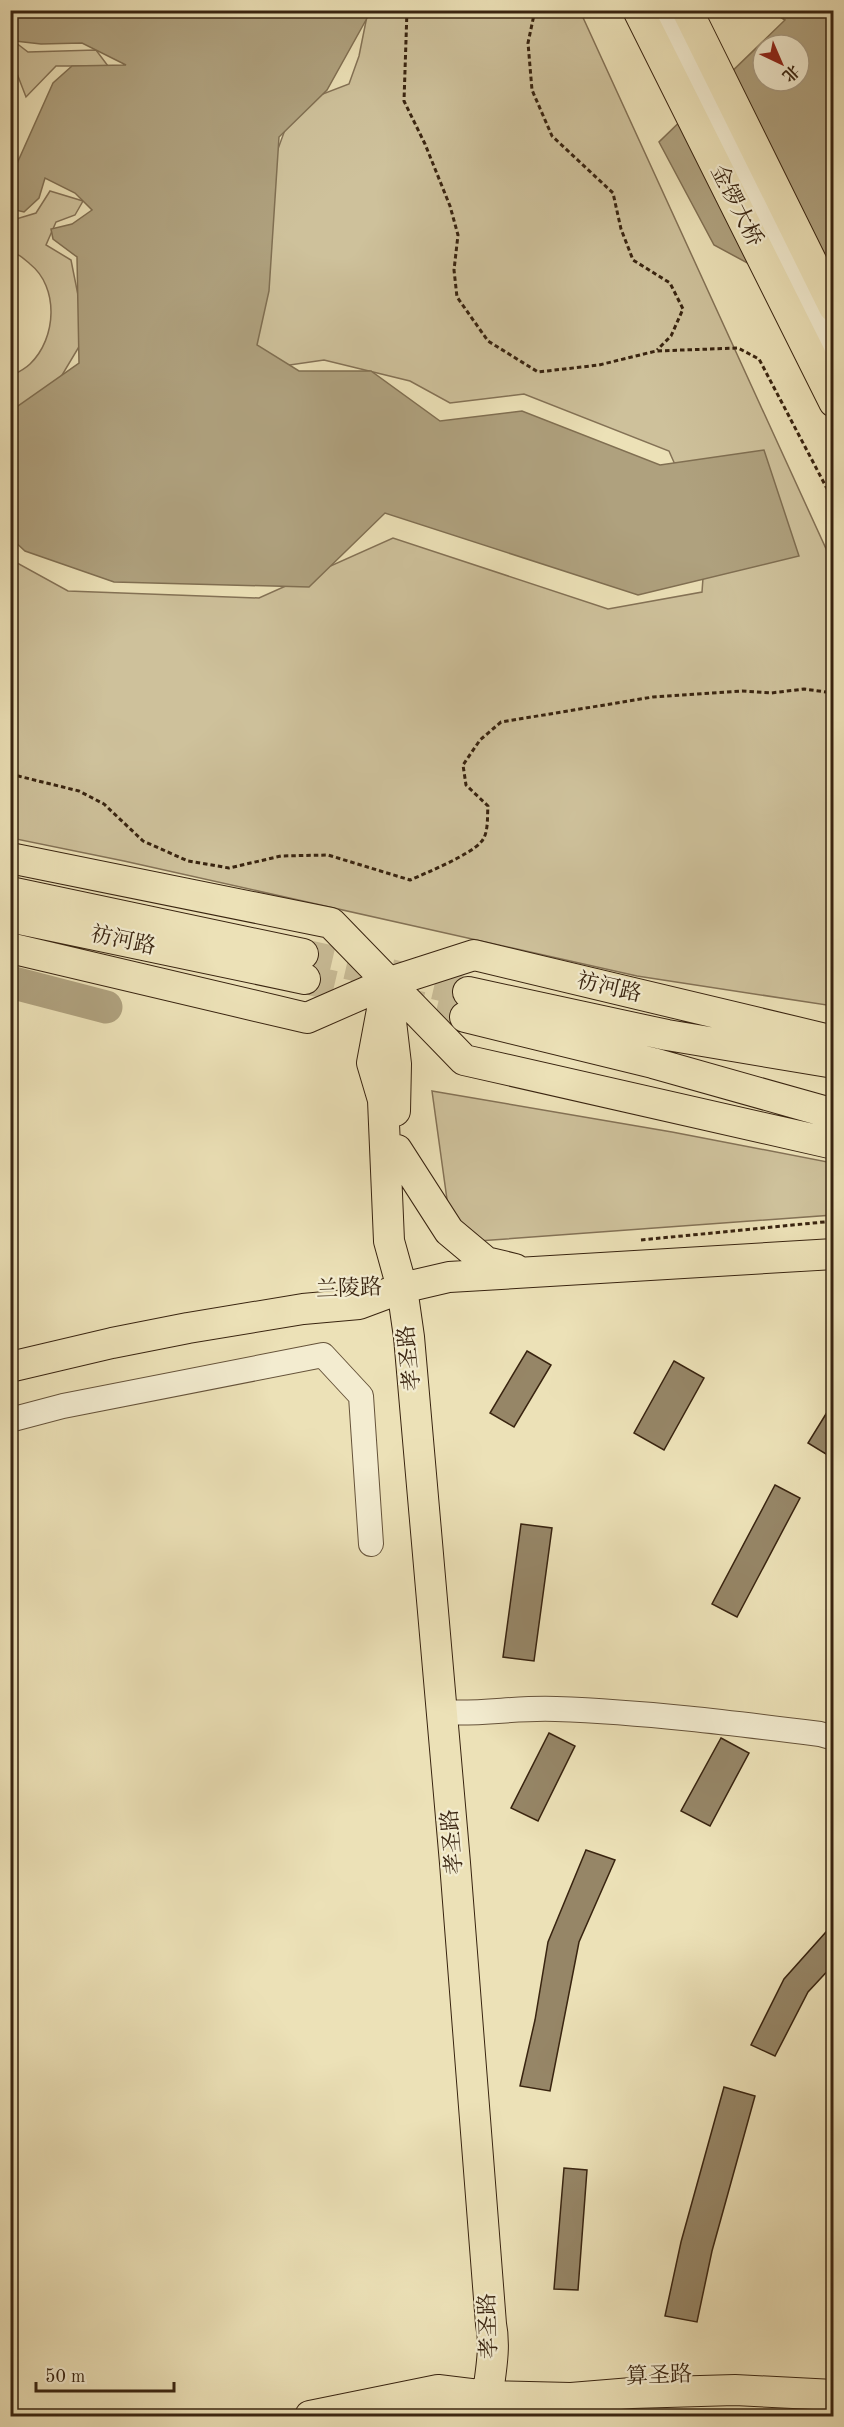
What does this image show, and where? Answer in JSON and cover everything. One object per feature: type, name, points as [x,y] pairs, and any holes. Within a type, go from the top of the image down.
[{"type":"main road","name":"金锣大桥","points":[[638,10],[834,402]]},
{"type":"main road","name":"金锣大桥","points":[[687,10],[834,307]]},
{"type":"main road","points":[[10,858],[331,923],[464,1060],[834,1144]]},
{"type":"main road","name":"祊河路","points":[[10,892],[304,967],[10,917]]},
{"type":"main road","name":"祊河路","points":[[10,948],[307,1018],[387,983],[474,955],[834,1041]]},
{"type":"main road","name":"孝圣路","points":[[387,983],[396,1064],[402,1288],[409,1337],[442,1712],[494,2341],[488,2410]]},
{"type":"main road","name":"孝圣路","points":[[387,983],[372,1063],[383,1100],[389,1241],[402,1288],[397,1336],[443,1864],[480,2343],[488,2410]]},
{"type":"main road","name":"祊河路","points":[[834,1063],[467,1005],[653,1063],[834,1114]]},
{"type":"main road","points":[[397,1150],[449,1231],[486,1262],[529,1272]]},
{"type":"main road","points":[[402,1288],[449,1277],[834,1254]]},
{"type":"main road","points":[[402,1288],[449,1298],[834,1270]]},
{"type":"main road","name":"兰陵路","points":[[10,1349],[109,1325],[300,1291],[357,1286],[402,1288]]},
{"type":"main road","name":"兰陵路","points":[[10,1367],[188,1328],[303,1309],[359,1304],[402,1288]]},
{"type":"main road","name":"算圣路","points":[[310,2416],[438,2390],[488,2410],[554,2382],[736,2374],[834,2378]]},
{"type":"main road","name":"算圣路","points":[[410,2416],[441,2411],[488,2410],[571,2398],[632,2393],[735,2391],[834,2395]]},
{"type":"street","points":[[666,10],[834,350]]},
{"type":"street","points":[[10,1420],[63,1406],[323,1355],[361,1396],[371,1544]]},
{"type":"street","points":[[442,1712],[465,1714],[554,1708],[718,1722],[819,1734],[834,1738]]},
{"type":"path","points":[[406,10],[404,101],[425,144],[450,206],[458,235],[454,270],[457,297],[488,341],[538,372],[599,365],[656,351],[738,348],[759,359],[834,502]]},
{"type":"path","points":[[535,10],[528,43],[532,90],[552,136],[613,193],[621,229],[633,261],[670,283],[683,309],[671,336],[656,351]]},
{"type":"path","points":[[10,774],[79,791],[104,804],[143,841],[188,861],[229,868],[281,856],[328,855],[410,880],[445,865],[481,842],[486,829],[488,806],[466,784],[463,765],[480,740],[501,722],[654,697],[741,691],[771,693],[804,689],[834,693]]},
{"type":"path","points":[[637,1240],[834,1221]]},
{"type":"shaded area","points":[[11,11],[371,11],[327,90],[279,137],[269,291],[257,345],[299,371],[371,371],[440,421],[522,411],[660,465],[764,450],[799,556],[638,595],[385,513],[309,587],[114,582],[25,551],[11,538],[11,411],[79,363],[77,257],[53,239],[51,229],[72,224],[92,210],[75,193],[45,178],[39,198],[24,212],[11,209],[11,177],[53,83],[72,66],[126,65],[82,43],[41,44],[15,41],[11,36]]},
{"type":"shaded area","points":[[368,11],[580,11],[833,564],[833,1006],[637,976],[124,861],[11,838],[10,559],[68,591],[259,598],[393,538],[608,609],[702,592],[706,535],[669,451],[524,394],[450,403],[410,381],[324,360],[269,368],[243,350],[248,231],[294,105],[349,84],[359,56]]},
{"type":"shaded area","points":[[770,11],[833,11],[833,309],[714,245],[659,142],[751,53],[751,93],[811,93],[811,33],[772,33],[785,20]]},
{"type":"shaded area","points":[[11,39],[28,52],[96,50],[108,66],[56,66],[26,97],[11,58]]},
{"type":"shaded area","points":[[50,191],[83,201],[75,215],[56,222],[46,245],[71,260],[86,335],[49,397],[11,410],[11,376],[28,366],[39,353],[50,327],[51,313],[46,286],[39,274],[21,257],[11,253],[10,218],[13,220],[36,213]]},
{"type":"shaded area","points":[[432,1091],[672,1132],[833,1163],[833,1215],[478,1241],[449,1214]]},
{"type":"building","points":[[527,1351],[551,1365],[514,1427],[490,1413]]},
{"type":"building","points":[[674,1361],[704,1378],[664,1450],[634,1433]]},
{"type":"building","points":[[834,1401],[834,1459],[808,1443]]},
{"type":"building","points":[[775,1485],[800,1498],[737,1617],[712,1604]]},
{"type":"building","points":[[521,1524],[552,1528],[534,1661],[503,1657]]},
{"type":"building","points":[[549,1733],[575,1746],[538,1821],[511,1808]]},
{"type":"building","points":[[721,1738],[749,1753],[710,1826],[681,1811]]},
{"type":"building","points":[[586,1850],[615,1860],[579,1942],[550,2091],[520,2086],[535,2020],[548,1942]]},
{"type":"building","points":[[834,1923],[834,1964],[808,1992],[775,2056],[751,2045],[784,1979]]},
{"type":"building","points":[[724,2087],[755,2096],[712,2251],[697,2322],[665,2316],[681,2242]]},
{"type":"building","points":[[564,2168],[587,2170],[578,2290],[554,2289]]},
{"type":"waterway","points":[[10,982],[106,1007]]},
{"type":"tunnel","points":[[303,954],[468,992]]},
{"type":"tunnel","points":[[305,979],[465,1017]]}]
